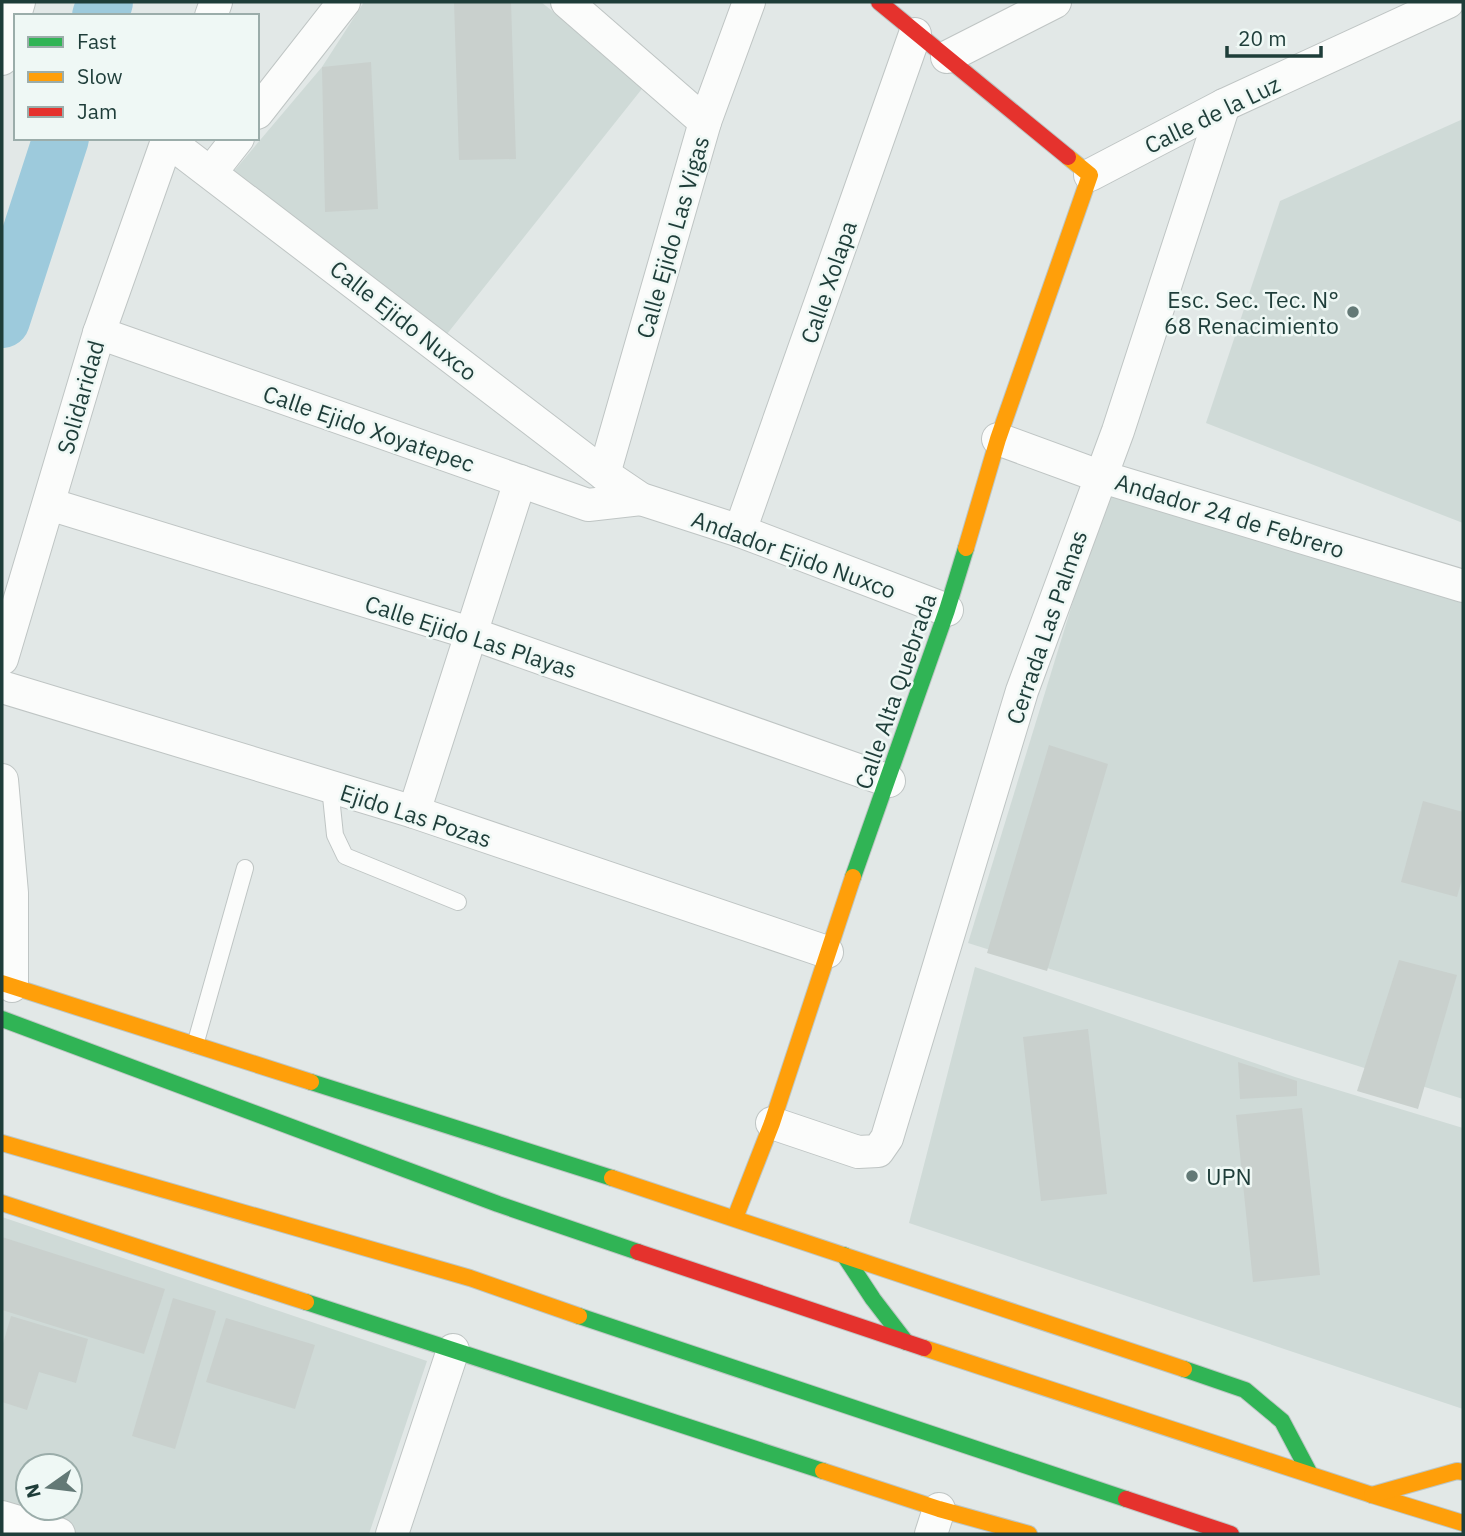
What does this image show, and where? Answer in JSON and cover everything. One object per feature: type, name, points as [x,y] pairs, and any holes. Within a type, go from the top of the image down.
[{"type":"main road","points":[[879,2],[1090,175]]},
{"type":"main road","name":"Calle Alta Quebrada","points":[[735,1218],[772,1123],[827,952],[947,610],[998,439],[1090,175]]},
{"type":"main road","points":[[7,984],[735,1218],[1245,1390],[1282,1421],[1310,1474]]},
{"type":"main road","points":[[2,1019],[498,1204],[793,1305],[1463,1523]]},
{"type":"main road","points":[[2,1143],[470,1278],[1231,1534]]},
{"type":"main road","points":[[2,1203],[453,1350],[935,1521],[1030,1534]]},
{"type":"main road","points":[[844,1255],[906,1342]]},
{"type":"main road","points":[[1372,1495],[1457,1471],[1463,1472]]},
{"type":"street","points":[[259,110],[344,2]]},
{"type":"street","points":[[567,2],[705,122]]},
{"type":"street","name":"Calle Ejido Las Vigas","points":[[604,474],[705,122],[749,2]]},
{"type":"street","points":[[947,58],[1055,2]]},
{"type":"street","name":"Calle de la Luz","points":[[1090,175],[1224,105],[1448,2]]},
{"type":"street","points":[[2,59],[12,6]]},
{"type":"street","name":"Calle Xolapa","points":[[740,531],[915,34]]},
{"type":"street","name":"Cerrada Las Palmas","points":[[772,1123],[858,1152],[878,1150],[887,1138],[1022,691],[1122,418],[1224,105]]},
{"type":"street","name":"Solidaridad","points":[[2,659],[99,333],[167,140]]},
{"type":"street","name":"Calle Ejido Nuxco","points":[[168,140],[604,474],[641,499]]},
{"type":"street","points":[[212,172],[236,140]]},
{"type":"street","name":"Calle Ejido Xoyatepec","points":[[99,333],[588,505],[641,499]]},
{"type":"street","name":"Andador 24 de Febrero","points":[[998,439],[1099,476],[1463,586]]},
{"type":"street","points":[[414,812],[520,481]]},
{"type":"street","name":"Andador Ejido Nuxco","points":[[641,499],[740,531],[947,610]]},
{"type":"street","name":"Calle Ejido Las Playas","points":[[49,504],[470,633],[888,781]]},
{"type":"street","name":"Ejido Las Pozas","points":[[2,687],[414,812],[827,952]]},
{"type":"street","points":[[2,780],[12,893],[7,984]]},
{"type":"street","points":[[392,1534],[453,1350]]},
{"type":"street","points":[[2,1517],[59,1534]]},
{"type":"lane","points":[[330,787],[335,835],[345,856],[458,902]]},
{"type":"lane","points":[[195,1045],[245,868]]},
{"type":"shaded area","points":[[364,2],[541,2],[645,85],[443,339],[234,171],[322,67]]},
{"type":"shaded area","name":"Esc. Sec. Tec. N° 68 Renacimiento","points":[[1463,119],[1463,523],[1206,423],[1280,201]]},
{"type":"shaded area","points":[[1107,491],[1463,603],[1463,1099],[968,943]]},
{"type":"shaded area","name":"UPN","points":[[975,967],[1295,1077],[1463,1128],[1463,1409],[909,1223]]},
{"type":"shaded area","points":[[2,1217],[427,1361],[369,1534],[32,1534],[2,1523]]},
{"type":"building","points":[[454,2],[511,2],[516,159],[459,160]]},
{"type":"building","points":[[371,62],[378,209],[325,212],[322,67]]},
{"type":"building","points":[[1049,745],[1108,764],[1047,971],[987,953]]},
{"type":"building","points":[[1423,801],[1463,812],[1463,876],[1457,897],[1401,882]]},
{"type":"building","points":[[1399,960],[1457,975],[1418,1109],[1357,1091]]},
{"type":"building","points":[[1088,1029],[1107,1194],[1041,1201],[1023,1037]]},
{"type":"building","points":[[1238,1062],[1297,1081],[1297,1096],[1240,1099]]},
{"type":"building","points":[[1302,1108],[1320,1275],[1253,1282],[1236,1115]]},
{"type":"building","points":[[2,1237],[165,1289],[144,1354],[2,1310]]},
{"type":"building","points":[[173,1298],[216,1311],[175,1449],[132,1436]]},
{"type":"building","points":[[11,1316],[88,1339],[76,1383],[39,1372],[27,1410],[2,1402],[2,1347]]},
{"type":"building","points":[[226,1318],[315,1345],[295,1409],[206,1382]]},
{"type":"waterway","points":[[101,14],[105,2]]},
{"type":"waterway","points":[[2,320],[60,140]]},
{"type":"traffic: fast","points":[[853,877],[947,610],[966,548]]},
{"type":"traffic: fast","points":[[2,1019],[498,1204],[638,1252]]},
{"type":"traffic: fast","points":[[311,1082],[612,1178]]},
{"type":"traffic: fast","points":[[844,1255],[906,1342]]},
{"type":"traffic: fast","points":[[306,1302],[823,1471]]},
{"type":"traffic: fast","points":[[579,1316],[1126,1499]]},
{"type":"traffic: fast","points":[[1184,1369],[1245,1390],[1282,1421],[1310,1474]]},
{"type":"traffic: slow","points":[[966,548],[998,439],[1090,175],[1068,157]]},
{"type":"traffic: slow","points":[[735,1218],[772,1123],[853,877]]},
{"type":"traffic: slow","points":[[2,983],[311,1082]]},
{"type":"traffic: slow","points":[[2,1143],[470,1278],[579,1316]]},
{"type":"traffic: slow","points":[[612,1178],[1184,1369]]},
{"type":"traffic: slow","points":[[2,1203],[306,1302]]},
{"type":"traffic: slow","points":[[924,1348],[1372,1495]]},
{"type":"traffic: slow","points":[[823,1471],[939,1509],[1029,1534]]},
{"type":"traffic: slow","points":[[1372,1495],[1457,1471],[1463,1472]]},
{"type":"traffic: slow","points":[[1372,1495],[1463,1523]]},
{"type":"traffic: jam","points":[[879,2],[1068,157]]},
{"type":"traffic: jam","points":[[638,1252],[924,1348]]},
{"type":"traffic: jam","points":[[1126,1499],[1231,1534]]},
{"type":"place","name":"Esc. Sec. Tec. N° 68 Renacimiento","points":[[1353,312]]},
{"type":"place","name":"UPN","points":[[1192,1176]]}]
